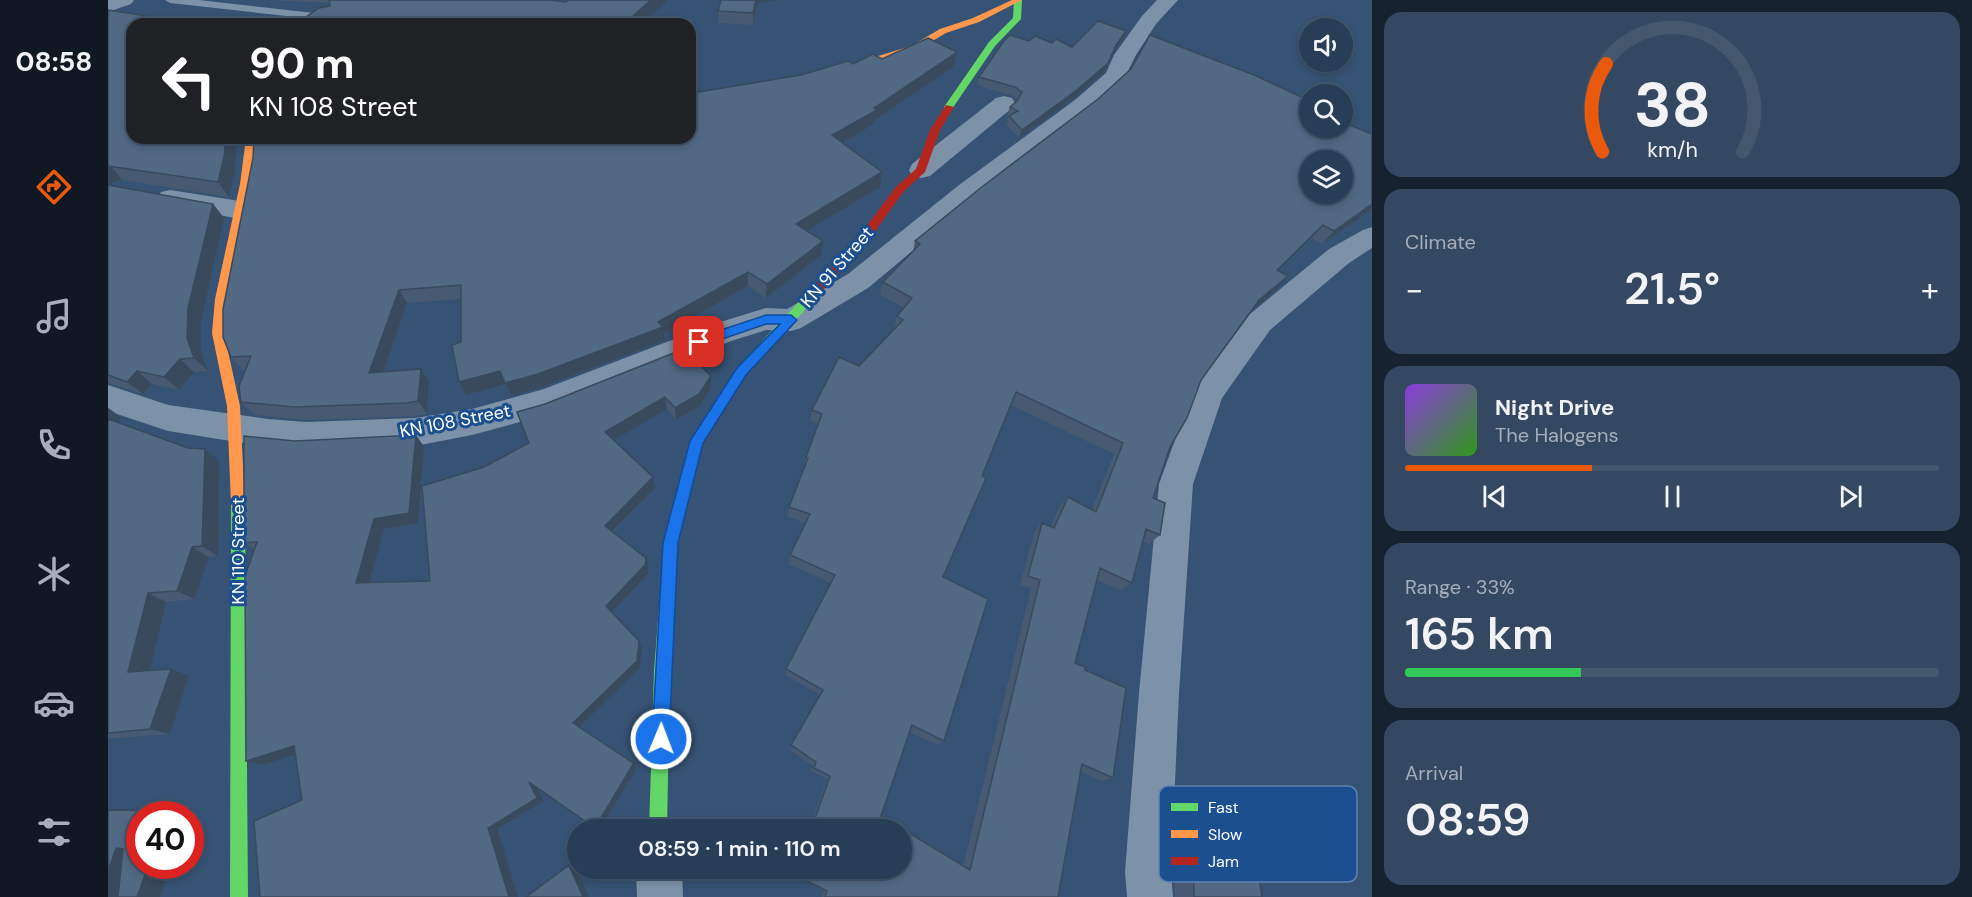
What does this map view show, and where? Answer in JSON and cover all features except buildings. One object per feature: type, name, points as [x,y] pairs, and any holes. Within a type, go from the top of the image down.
[{"type":"street","points":[[108,6],[124,0]]},
{"type":"street","points":[[823,74],[914,48],[943,31],[984,17],[1018,0]]},
{"type":"street","name":"KN 91 Street","points":[[658,819],[662,671],[671,543],[697,441],[741,371],[791,320],[869,231],[900,189],[921,171],[935,130],[958,92],[992,44],[1017,19],[1018,0]]},
{"type":"street","points":[[791,320],[858,281],[968,191],[1083,105],[1115,76],[1125,55],[1149,20],[1168,0]]},
{"type":"street","points":[[108,12],[149,18]]},
{"type":"street","points":[[921,171],[1004,103]]},
{"type":"street","name":"KN 110 Street","points":[[239,897],[238,428],[231,384],[218,351],[218,322],[249,172],[251,144]]},
{"type":"street","points":[[145,194],[240,210]]},
{"type":"street","points":[[1150,897],[1149,872],[1159,693],[1176,484],[1208,393],[1260,322],[1356,261],[1372,236]]},
{"type":"street","name":"KN 108 Street","points":[[108,398],[168,418],[306,436],[415,432],[472,422],[549,400],[766,319],[791,320]]},
{"type":"street","points":[[659,879],[660,897]]},
{"type":"lane","points":[[170,0],[332,18]]},
{"type":"traffic: fast","points":[[949,107],[992,44],[1017,19],[1018,0]]},
{"type":"traffic: fast","points":[[658,819],[662,671],[671,543],[697,441],[741,371],[814,293]]},
{"type":"traffic: fast","points":[[238,505],[239,897]]},
{"type":"traffic: slow","points":[[836,70],[914,48],[943,31],[976,20],[1018,0]]},
{"type":"traffic: slow","points":[[108,12],[149,18]]},
{"type":"traffic: slow","points":[[238,505],[234,406],[230,382],[218,342],[218,322],[250,144]]},
{"type":"traffic: jam","points":[[814,293],[869,231],[900,189],[921,170],[935,130],[949,107]]},
{"type":"route","points":[[661,739],[662,671],[671,543],[697,441],[741,371],[791,320],[766,319],[699,342]]}]
